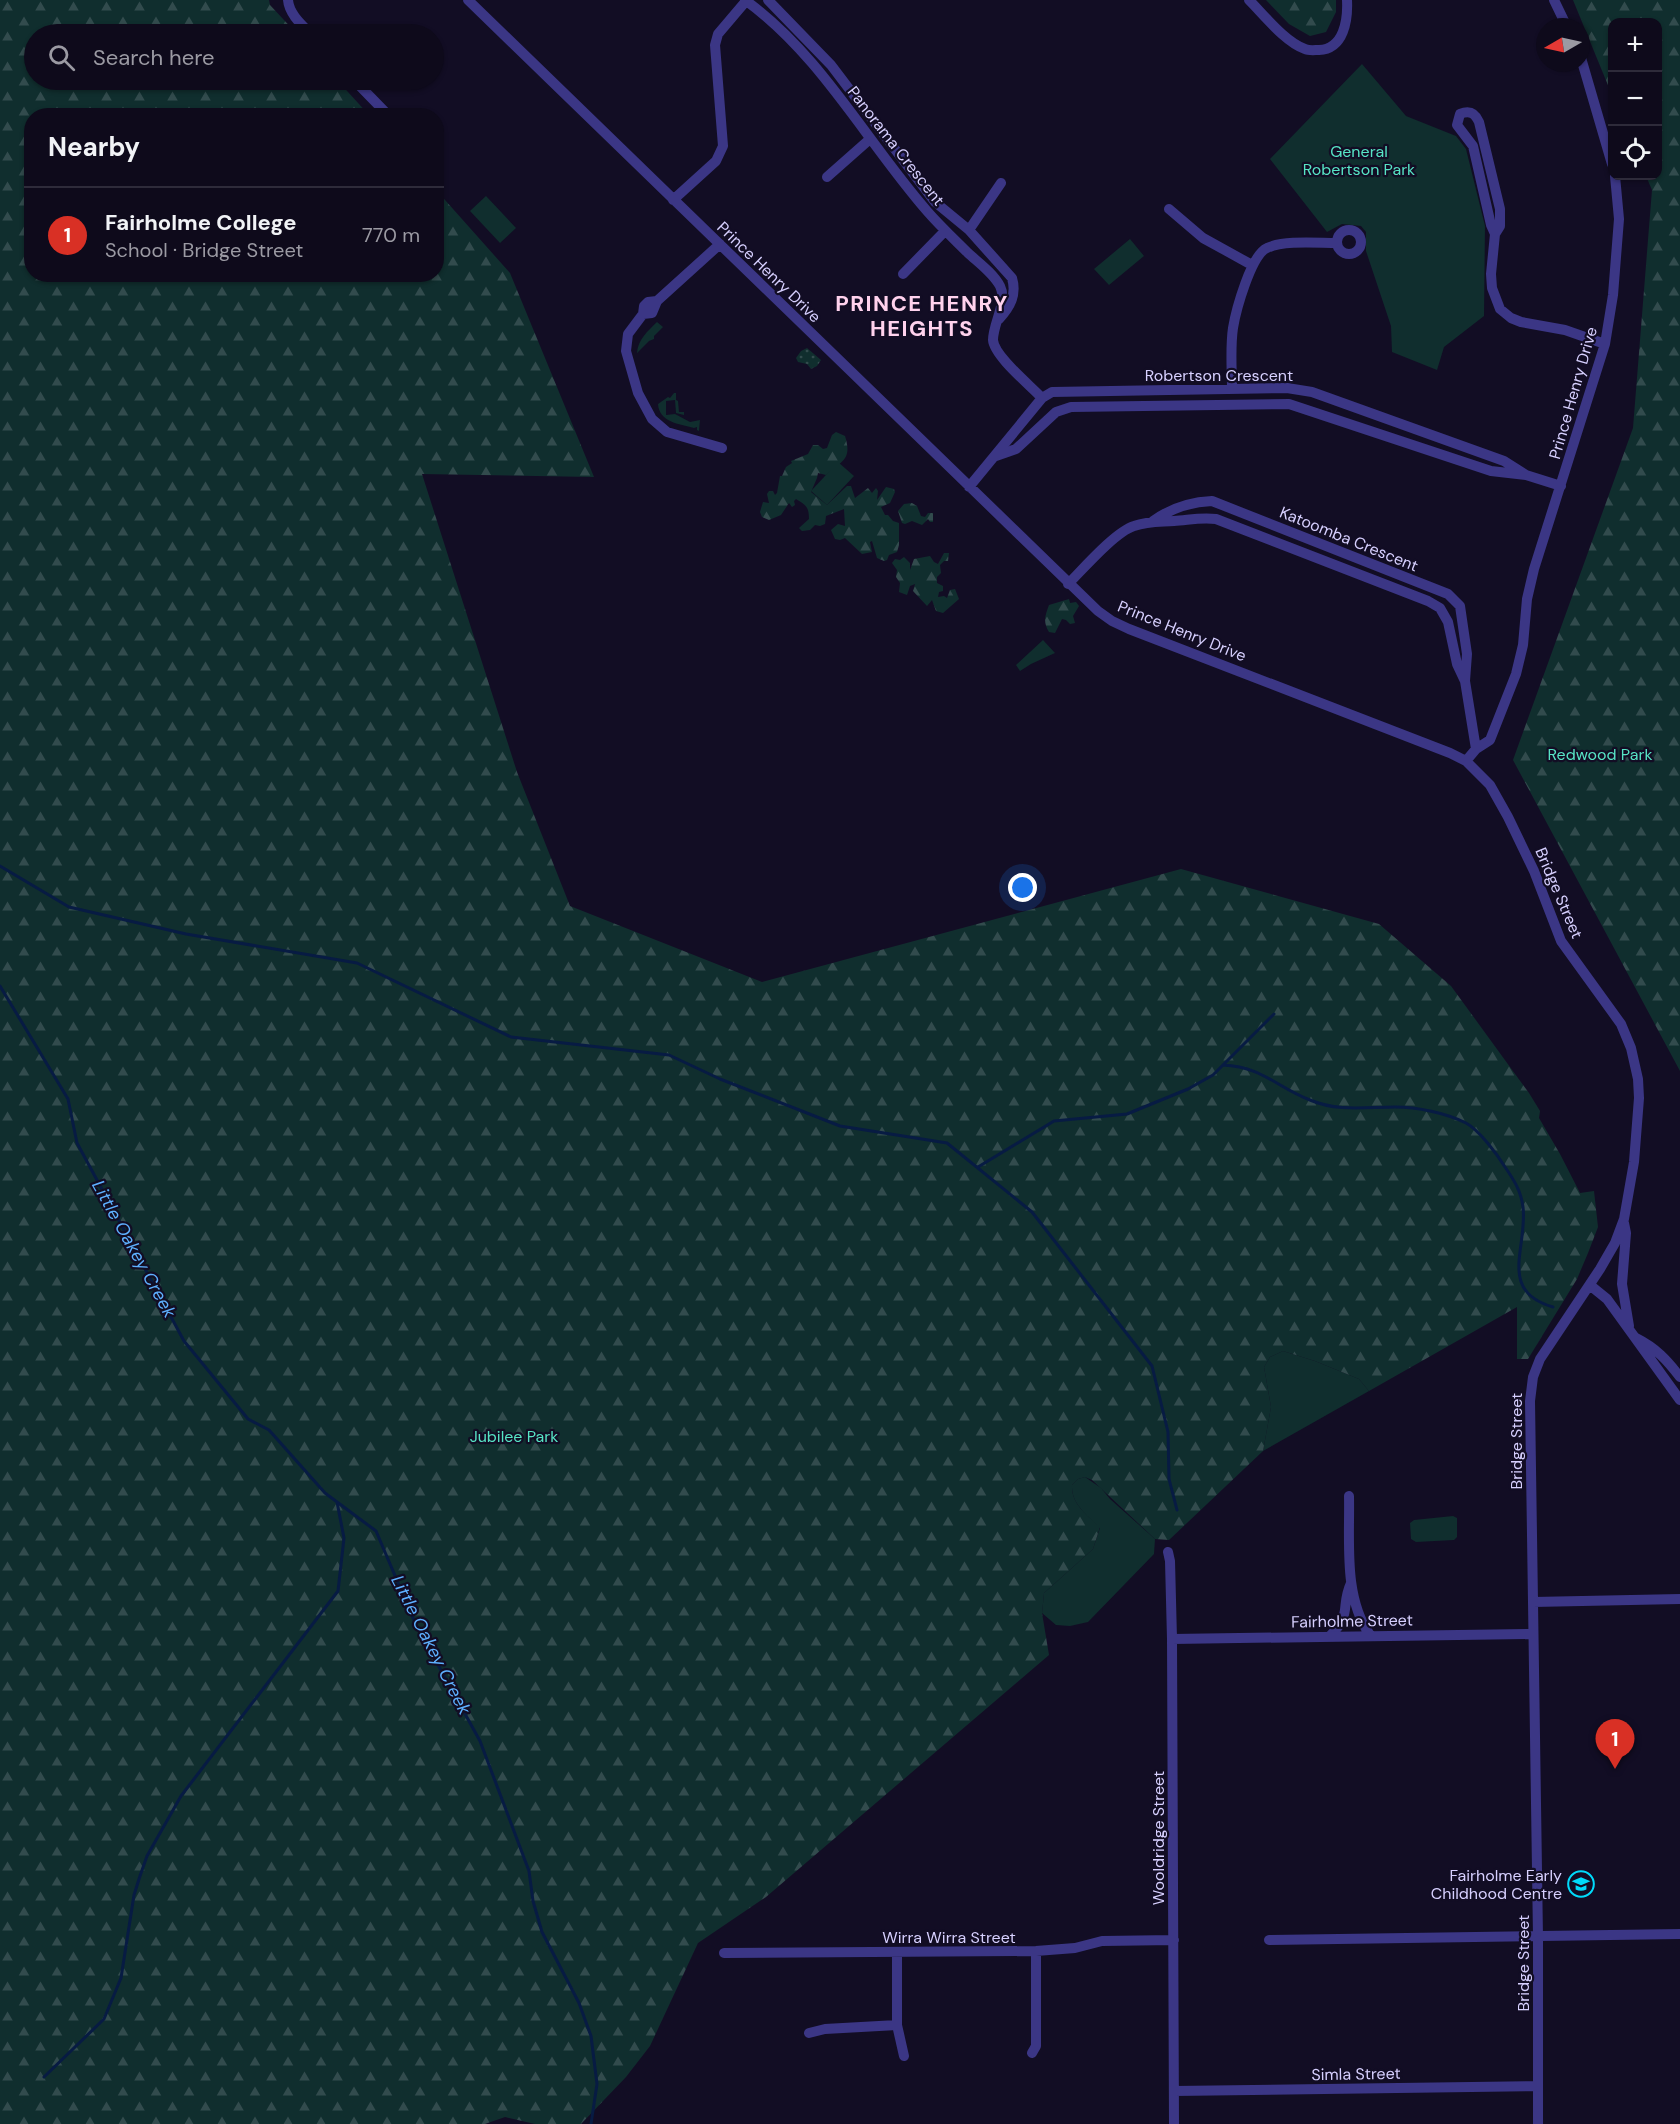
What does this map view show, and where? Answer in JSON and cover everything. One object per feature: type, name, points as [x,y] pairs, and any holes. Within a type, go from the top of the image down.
[{"type":"street","points":[[288,0],[288,5],[302,24]]},
{"type":"street","name":"Prince Henry Drive","points":[[468,0],[1098,611],[1120,625],[1466,761],[1476,749],[1490,740],[1516,674],[1523,645],[1527,599],[1534,569],[1605,344],[1613,295],[1619,219],[1615,180]]},
{"type":"street","name":"Panorama Crescent","points":[[768,0],[831,65],[935,202],[969,230],[1012,278],[1014,295],[1010,305],[998,319]]},
{"type":"street","points":[[1250,0],[1290,39],[1305,50],[1316,51],[1326,50],[1337,42],[1343,33],[1348,13],[1347,0]]},
{"type":"street","points":[[1554,0],[1563,18]]},
{"type":"street","points":[[673,200],[716,161],[723,146],[716,45],[718,34],[746,1]]},
{"type":"street","name":"Panorama Crescent","points":[[746,1],[765,14],[819,72],[905,187],[945,231],[992,275],[1001,288],[993,341],[1000,355],[1042,398]]},
{"type":"street","points":[[1585,72],[1608,150]]},
{"type":"street","points":[[363,90],[380,108]]},
{"type":"street","points":[[1495,234],[1500,226],[1500,209],[1479,122],[1471,112],[1465,112],[1460,114],[1457,125],[1473,146],[1495,234],[1492,288],[1500,309],[1511,318],[1521,322],[1565,330],[1605,344]]},
{"type":"street","points":[[827,177],[870,139]]},
{"type":"street","points":[[969,230],[1001,183]]},
{"type":"street","points":[[1168,209],[1203,238],[1252,266]]},
{"type":"street","points":[[903,274],[945,231]]},
{"type":"street","points":[[1232,389],[1233,328],[1252,266],[1258,255],[1265,248],[1276,245],[1336,243]]},
{"type":"street","points":[[720,244],[657,301],[652,313],[643,314],[628,334],[626,351],[638,393],[652,419],[668,432],[722,448]]},
{"type":"street","name":"Robertson Crescent","points":[[969,487],[1042,398],[1052,393],[1232,389],[1287,388],[1311,392],[1504,461],[1526,475]]},
{"type":"street","name":"Robertson Crescent","points":[[996,456],[1016,449],[1056,412],[1071,407],[1289,404],[1491,471],[1526,475],[1561,486]]},
{"type":"street","name":"Katoomba Crescent","points":[[1153,521],[1168,510],[1212,501],[1448,594],[1460,606],[1467,654],[1465,681],[1476,749]]},
{"type":"street","name":"Katoomba Crescent","points":[[1068,584],[1131,526],[1153,521],[1204,517],[1216,519],[1428,601],[1440,608],[1449,622],[1457,664],[1465,681]]},
{"type":"street","name":"Bridge Street","points":[[1466,761],[1490,785],[1534,871],[1561,941],[1621,1024],[1637,1071],[1639,1098],[1634,1162],[1624,1219],[1615,1243],[1591,1286],[1540,1359],[1531,1386],[1538,2124]]},
{"type":"street","points":[[1624,1219],[1626,1233],[1622,1284],[1632,1334],[1664,1356],[1680,1377]]},
{"type":"street","points":[[1591,1286],[1607,1299],[1680,1400]]},
{"type":"street","points":[[1349,1496],[1351,1583],[1359,1618],[1371,1635]]},
{"type":"street","name":"Wooldridge Street","points":[[1168,1552],[1172,1639],[1174,2124]]},
{"type":"street","points":[[1329,1636],[1344,1619],[1347,1592],[1351,1583]]},
{"type":"street","points":[[1533,1602],[1680,1599]]},
{"type":"street","name":"Fairholme Street","points":[[1172,1639],[1533,1634]]},
{"type":"street","points":[[1269,1940],[1680,1935]]},
{"type":"street","name":"Wirra Wirra Street","points":[[724,1953],[1036,1951],[1075,1948],[1102,1941],[1174,1940]]},
{"type":"street","points":[[1032,2053],[1036,2046],[1036,1951]]},
{"type":"street","points":[[897,1952],[897,2025],[904,2056]]},
{"type":"street","points":[[809,2032],[897,2025]]},
{"type":"street","name":"Simla Street","points":[[1174,2091],[1538,2086]]},
{"type":"green space","name":"Jubilee Park","points":[[0,0],[269,0],[270,5],[288,24],[24,24],[24,90],[346,90],[363,108],[24,108],[24,282],[444,282],[444,199],[510,273],[594,477],[422,474],[517,772],[570,906],[762,982],[1181,869],[1379,924],[1451,986],[1529,1093],[1540,1111],[1539,1118],[1580,1193],[1594,1191],[1598,1227],[1577,1279],[1528,1359],[1517,1359],[1517,1307],[1369,1391],[1359,1379],[1315,1361],[1283,1351],[1270,1357],[1264,1367],[1271,1407],[1263,1451],[1169,1540],[1155,1539],[1092,1480],[1085,1477],[1078,1479],[1072,1485],[1074,1498],[1081,1509],[1100,1527],[1093,1549],[1044,1593],[1042,1613],[1049,1655],[766,1897],[698,1943],[650,2046],[626,2077],[581,2124],[535,2124],[505,2117],[485,2124],[0,2124]]},
{"type":"green space","points":[[1266,0],[1336,0],[1336,12],[1326,32],[1310,36],[1289,24]]},
{"type":"green space","name":"Redwood Park","points":[[1573,0],[1680,0],[1680,1071],[1513,760],[1633,428],[1652,190],[1648,180],[1662,180],[1662,18],[1608,18],[1608,85],[1590,41],[1590,18],[1580,18]]},
{"type":"green space","name":"General Robertson Park","points":[[1362,64],[1406,116],[1456,136],[1466,149],[1485,226],[1484,316],[1444,347],[1437,370],[1392,352],[1391,326],[1366,251],[1366,232],[1361,226],[1342,224],[1327,232],[1270,159]]},
{"type":"green space","points":[[486,196],[516,228],[500,243],[470,211]]},
{"type":"green space","points":[[1130,239],[1144,256],[1109,285],[1094,269]]},
{"type":"green space","points":[[657,322],[663,327],[654,339],[637,353],[641,339]]},
{"type":"green space","points":[[807,348],[821,360],[811,369],[807,364],[798,362],[796,358],[801,351]]},
{"type":"green space","points":[[676,393],[679,412],[684,412],[684,415],[676,413],[675,400],[666,401],[666,415],[675,414],[690,422],[700,420],[699,431],[697,427],[676,423],[662,415],[658,404],[670,398]]},
{"type":"green space","points":[[836,432],[845,436],[846,456],[826,475],[818,473],[811,492],[827,505],[847,486],[851,486],[855,498],[868,488],[872,493],[876,488],[877,500],[886,487],[894,489],[890,503],[881,507],[885,515],[899,523],[897,552],[889,555],[887,560],[877,558],[872,541],[870,542],[872,552],[862,554],[845,538],[835,539],[831,530],[838,524],[845,526],[844,509],[826,516],[825,524],[815,525],[810,530],[802,531],[799,528],[809,519],[808,509],[796,499],[795,505],[792,507],[789,503],[781,515],[769,520],[762,517],[760,512],[763,502],[769,503],[767,494],[769,491],[773,491],[775,495],[777,493],[780,476],[792,463],[791,461],[808,454],[813,445],[818,445],[823,449],[827,448],[832,435]]},
{"type":"green space","points":[[838,462],[854,476],[827,505],[811,491]]},
{"type":"green space","points":[[912,503],[917,506],[921,516],[925,517],[928,513],[933,513],[933,522],[928,519],[922,525],[912,521],[902,523],[898,511],[904,504]]},
{"type":"green space","points":[[944,553],[949,553],[948,561],[940,565],[941,573],[937,577],[937,583],[943,586],[943,591],[939,592],[938,597],[947,598],[950,590],[955,589],[959,599],[943,613],[936,611],[932,600],[927,606],[913,591],[915,584],[910,586],[907,595],[899,592],[900,583],[896,577],[897,570],[892,563],[895,559],[900,560],[904,557],[910,563],[910,570],[914,559],[930,556],[938,564]]},
{"type":"green space","points":[[1069,599],[1070,603],[1076,602],[1079,606],[1073,616],[1075,623],[1070,624],[1062,619],[1055,633],[1049,632],[1045,621],[1049,605]]},
{"type":"green space","points":[[1043,640],[1055,653],[1020,671],[1016,665]]},
{"type":"green space","points":[[1283,1351],[1359,1379],[1369,1391],[1263,1451],[1271,1407],[1264,1367],[1270,1357]]},
{"type":"green space","points":[[1085,1477],[1101,1488],[1110,1499],[1155,1539],[1154,1554],[1088,1622],[1070,1626],[1056,1625],[1042,1613],[1044,1593],[1093,1549],[1100,1528],[1077,1504],[1072,1492],[1072,1485],[1078,1479]]},
{"type":"green space","points":[[1453,1516],[1457,1518],[1457,1537],[1454,1540],[1416,1542],[1411,1539],[1410,1523],[1414,1520]]},
{"type":"waterway","points":[[0,866],[69,907],[186,934],[357,963],[511,1037],[669,1055],[720,1079],[840,1126],[947,1143],[1032,1212],[1152,1366],[1168,1432],[1169,1479],[1177,1510]]},
{"type":"waterway","name":"Little Oakey Creek","points":[[0,986],[68,1099],[77,1143],[184,1341],[248,1419],[269,1430],[325,1493],[376,1531],[416,1625],[480,1741],[529,1871],[533,1901],[542,1932],[579,2003],[591,2036],[597,2084],[591,2124]]},
{"type":"waterway","points":[[978,1167],[1054,1121],[1127,1114],[1188,1089],[1213,1075],[1274,1014]]},
{"type":"waterway","points":[[1223,1065],[1249,1069],[1298,1095],[1321,1104],[1342,1107],[1422,1109],[1450,1116],[1471,1126],[1497,1156],[1521,1196],[1523,1222],[1520,1279],[1525,1290],[1536,1300],[1553,1307]]},
{"type":"waterway","points":[[44,2077],[104,2019],[121,1978],[134,1895],[140,1876],[147,1856],[181,1796],[338,1591],[344,1538],[337,1502]]},
{"type":"place","name":"Fairholme College","points":[[1615,1769]]},
{"type":"place","name":"Fairholme Early Childhood Centre","points":[[1581,1884]]},
{"type":"district","name":"PRINCE HENRY HEIGHTS","points":[[922,316]]}]
